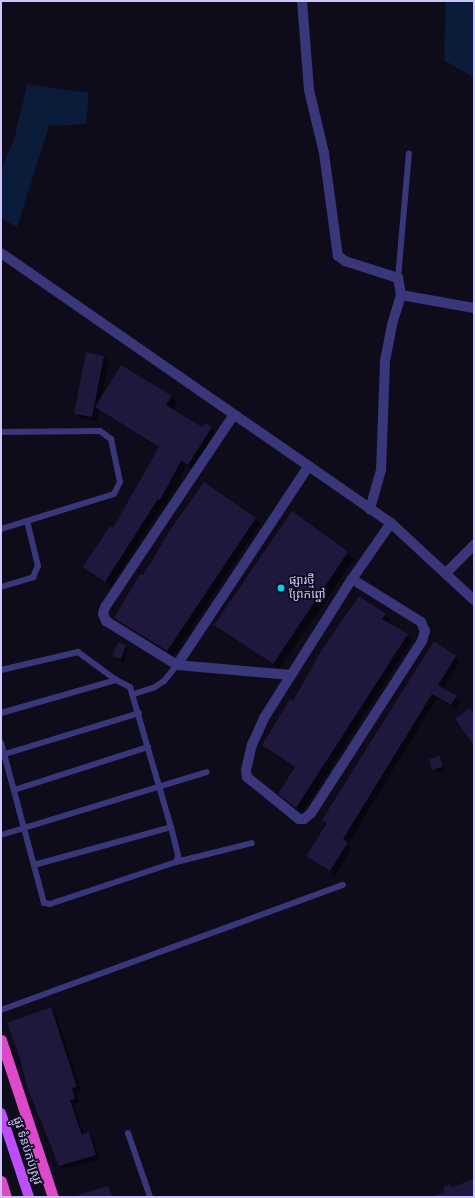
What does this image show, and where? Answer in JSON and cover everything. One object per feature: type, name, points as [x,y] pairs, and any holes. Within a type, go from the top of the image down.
[{"type":"highway","points":[[1,1040],[54,1197]]},
{"type":"highway","points":[[1,1181],[6,1197]]},
{"type":"main road","name":"ផ្លូវ ទំនប់កប់ស្រូវ","points":[[1,1113],[29,1197]]},
{"type":"street","points":[[302,1],[309,90],[324,153],[338,256],[345,261],[398,278],[401,295],[392,325],[386,362],[381,470],[370,509]]},
{"type":"street","points":[[1,253],[233,416],[391,523],[474,600]]},
{"type":"street","points":[[401,295],[474,308]]},
{"type":"street","points":[[233,416],[105,607],[103,614],[106,621],[177,665],[291,675]]},
{"type":"street","points":[[177,665],[308,467]]},
{"type":"street","points":[[352,579],[421,622],[425,631],[422,641],[311,814],[304,819],[299,819],[254,785],[247,777],[246,770],[252,745],[264,718],[352,579],[391,523]]},
{"type":"street","points":[[446,573],[474,545]]},
{"type":"lane","points":[[398,278],[409,153]]},
{"type":"lane","points":[[1,432],[100,432],[111,439],[120,482],[114,494],[1,529]]},
{"type":"lane","points":[[1,587],[33,577],[38,566],[27,521]]},
{"type":"lane","points":[[1,670],[78,652],[116,680],[130,687],[134,694],[140,713],[158,787],[171,827],[178,856],[176,862]]},
{"type":"lane","points":[[134,694],[155,687],[164,681],[177,665]]},
{"type":"lane","points":[[1,713],[116,680]]},
{"type":"lane","points":[[5,754],[140,713]]},
{"type":"lane","points":[[1,743],[42,900],[50,904],[176,862],[252,843]]},
{"type":"lane","points":[[14,790],[148,747]]},
{"type":"lane","points":[[1,835],[207,772]]},
{"type":"lane","points":[[34,865],[171,827]]},
{"type":"lane","points":[[1,1010],[343,886]]},
{"type":"lane","points":[[128,1133],[150,1197]]},
{"type":"water","points":[[446,1],[474,1],[474,78],[444,60]]},
{"type":"water","points":[[27,84],[89,93],[86,124],[49,126],[17,227],[1,218],[1,170],[14,140]]},
{"type":"building","points":[[86,352],[104,356],[92,417],[74,414]]},
{"type":"building","points":[[121,365],[172,396],[166,405],[202,427],[205,423],[212,427],[188,465],[181,461],[160,500],[158,499],[105,582],[83,567],[110,526],[113,528],[159,447],[95,407]]},
{"type":"building","points":[[204,482],[256,518],[167,651],[114,618],[140,574],[143,575],[171,529]]},
{"type":"building","name":"ផ្សារថ្មី ព្រែកព្នៅ","points":[[292,511],[348,552],[273,664],[214,625]]},
{"type":"building","points":[[359,596],[386,614],[382,619],[408,634],[296,808],[278,794],[295,767],[262,745],[290,699],[293,701],[321,651]]},
{"type":"building","points":[[434,641],[456,656],[438,685],[457,696],[451,705],[432,694],[343,839],[348,842],[330,871],[306,856],[327,823],[322,820]]},
{"type":"building","points":[[118,642],[126,645],[121,659],[112,656]]},
{"type":"building","points":[[470,708],[474,714],[474,746],[455,719]]},
{"type":"building","points":[[440,756],[443,767],[432,770],[429,759]]},
{"type":"building","points":[[51,1007],[77,1087],[72,1088],[75,1099],[70,1100],[82,1135],[89,1132],[96,1155],[59,1166],[27,1087],[20,1058],[7,1023]]},
{"type":"building","points":[[474,1178],[474,1197],[433,1197],[444,1192],[443,1187],[450,1184],[452,1188]]},
{"type":"building","points":[[108,1186],[113,1197],[79,1197],[78,1195]]},
{"type":"place","name":"ផ្សារថ្មី ព្រែកព្នៅ","points":[[281,588]]}]
